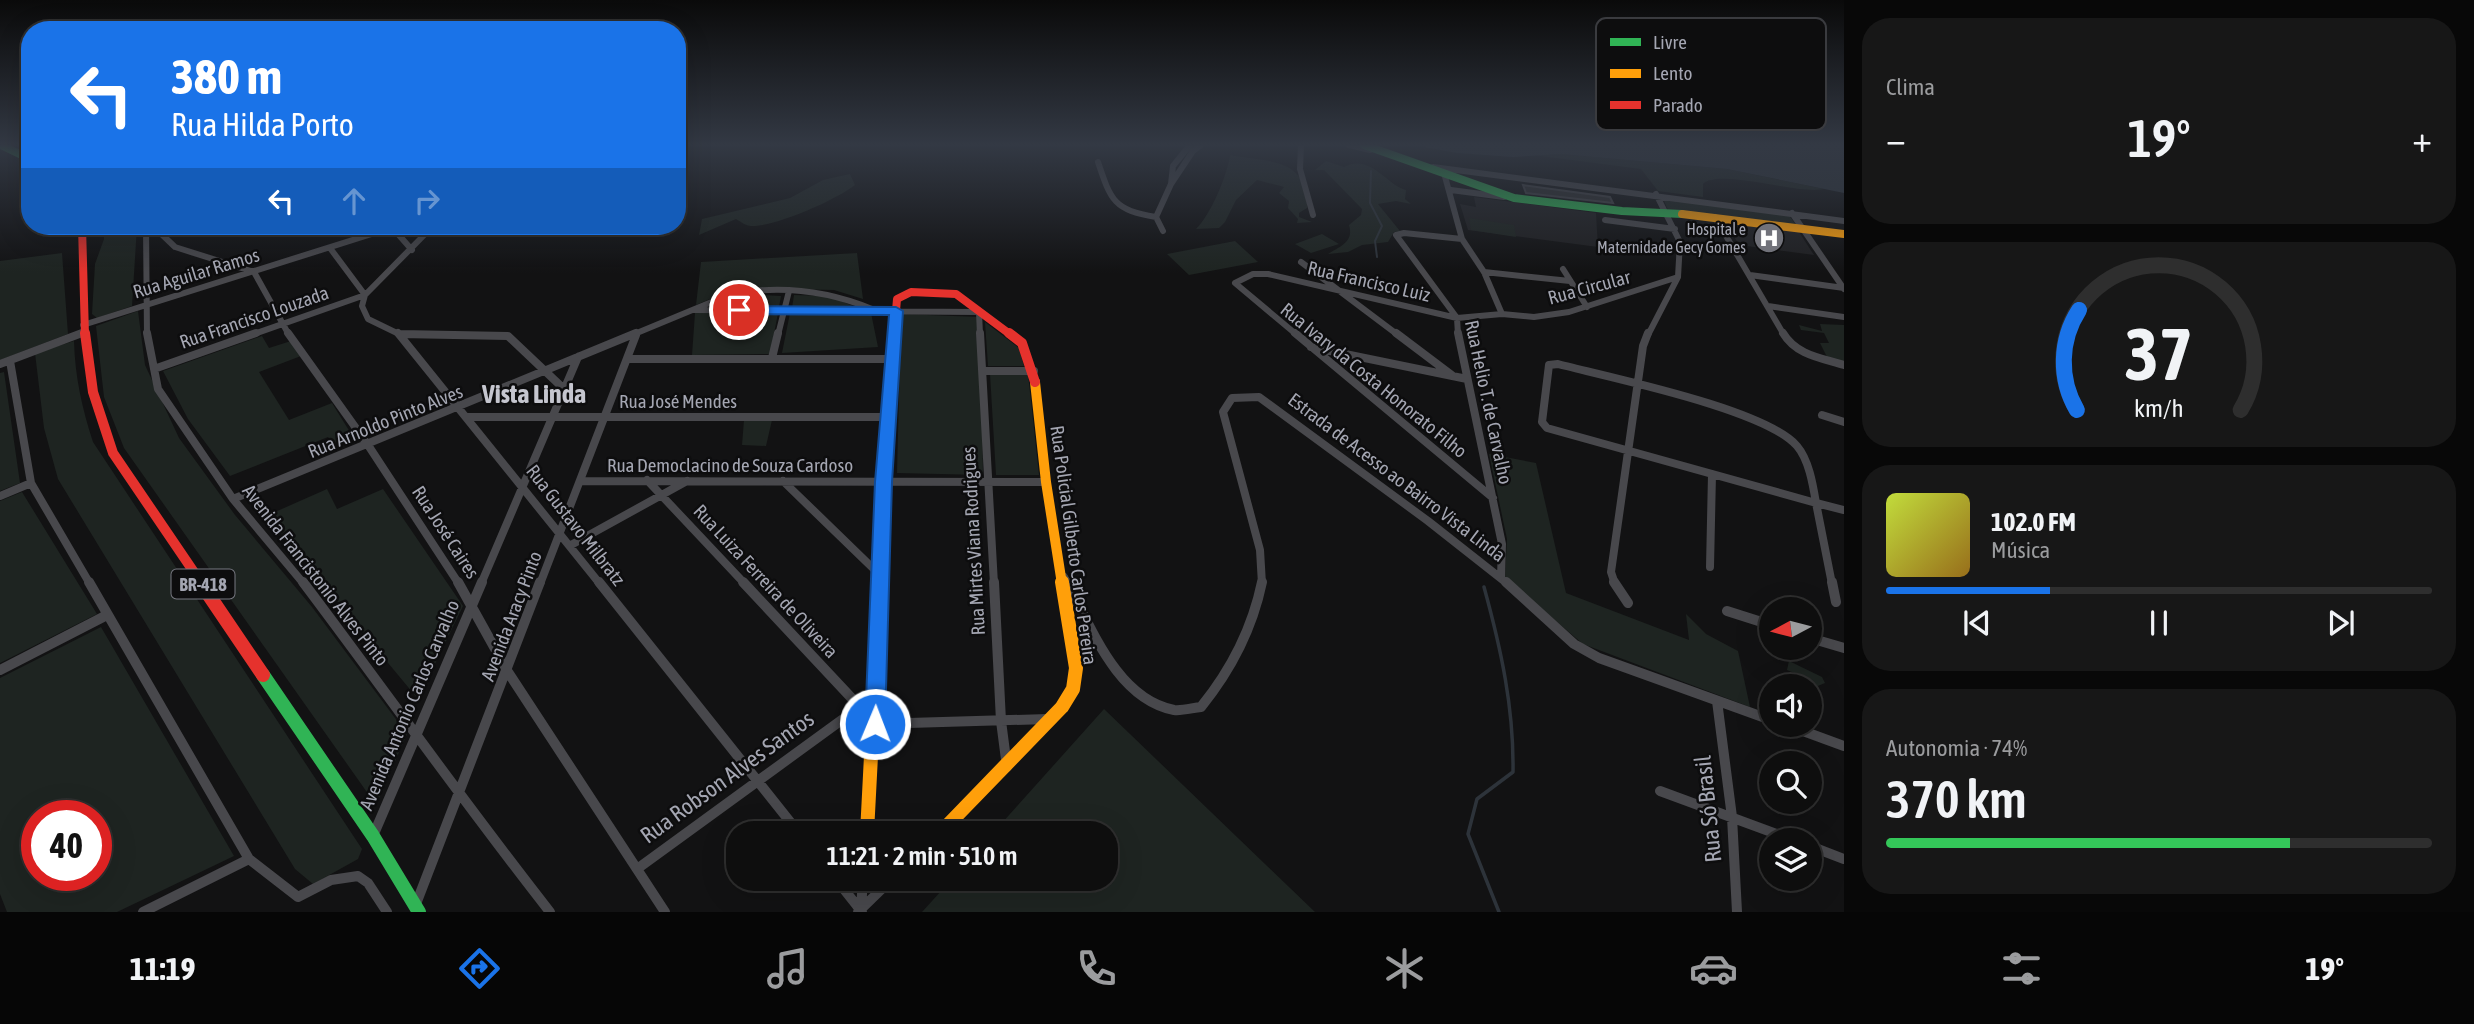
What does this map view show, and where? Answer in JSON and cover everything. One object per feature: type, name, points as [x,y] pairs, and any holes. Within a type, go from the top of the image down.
[{"type":"main road","points":[[1485,188],[1514,198],[1622,211],[1715,217],[1844,234]]},
{"type":"main road","name":"BR-418","points":[[82,235],[83,329],[87,383],[98,423],[113,453],[373,836],[417,910]]},
{"type":"main road","name":"Rua Policial Gilberto Carlos Pereira","points":[[896,311],[900,295],[911,292],[950,292],[1022,343],[1034,370],[1046,482],[1076,668],[1073,689],[1062,707],[952,821]]},
{"type":"main road","points":[[868,821],[875,724],[883,482],[895,359],[896,311]]},
{"type":"street","points":[[1107,188],[1112,203],[1118,208],[1156,217]]},
{"type":"street","points":[[1156,217],[1169,188]]},
{"type":"street","points":[[1305,188],[1313,215]]},
{"type":"street","points":[[1601,188],[1844,221]]},
{"type":"street","points":[[1502,314],[1484,272],[1462,239],[1451,190],[1514,198]]},
{"type":"street","points":[[1628,603],[1615,584],[1611,572],[1643,346],[1649,327],[1674,292],[1678,277],[1680,242],[1656,194]]},
{"type":"street","points":[[1792,213],[1844,288]]},
{"type":"street","points":[[1156,217],[1163,231]]},
{"type":"street","points":[[1715,217],[1788,342],[1801,352],[1844,365]]},
{"type":"street","points":[[1605,220],[1675,229]]},
{"type":"street","name":"Rua Helio T. de Carvalho","points":[[1462,239],[1404,233],[1396,235],[1396,239],[1457,317],[1458,335],[1502,544],[1501,578]]},
{"type":"street","name":"Avenida Francistonio Alves Pinto","points":[[146,235],[145,323],[158,389],[233,499],[282,555],[417,734],[459,797],[550,912]]},
{"type":"street","points":[[162,235],[175,247],[245,266],[254,272]]},
{"type":"street","name":"Rua Aguilar Ramos","points":[[5,363],[147,304],[367,235]]},
{"type":"street","points":[[400,235],[412,250]]},
{"type":"street","points":[[365,295],[425,235]]},
{"type":"street","name":"Rua Gustavo Milbratz","points":[[330,248],[365,295],[362,306],[368,319],[400,334],[789,821]]},
{"type":"street","points":[[1301,262],[1453,376]]},
{"type":"street","points":[[1563,270],[1587,307]]},
{"type":"street","name":"Rua José Caires","points":[[254,272],[282,325],[368,445],[471,603],[508,672],[665,912]]},
{"type":"street","points":[[1484,272],[1570,281]]},
{"type":"street","name":"Rua Francisco Luiz","points":[[1236,287],[1236,280],[1261,274],[1457,317],[1502,314]]},
{"type":"street","points":[[1750,275],[1844,288]]},
{"type":"street","name":"Rua Circular","points":[[1502,314],[1534,317],[1587,307],[1678,277]]},
{"type":"street","name":"Rua Ivary da Costa Honorato Filho","points":[[1236,287],[1493,498]]},
{"type":"street","name":"Rua Arnoldo Pinto Alves","points":[[233,499],[742,291],[789,291]]},
{"type":"street","points":[[772,358],[789,291],[833,294],[874,311]]},
{"type":"street","name":"Rua Francisco Louzada","points":[[153,369],[365,295]]},
{"type":"street","points":[[1768,306],[1844,317]]},
{"type":"street","points":[[694,310],[979,312]]},
{"type":"street","name":"Rua Mirtes Viana Rodrigues","points":[[979,312],[1001,721],[1007,767]]},
{"type":"street","points":[[400,334],[508,336],[564,389]]},
{"type":"street","name":"Avenida Aracy Pinto","points":[[417,910],[636,335]]},
{"type":"street","points":[[1308,346],[1467,379]]},
{"type":"street","name":"Avenida Antonio Carlos Carvalho","points":[[373,836],[578,357]]},
{"type":"street","points":[[628,359],[895,359]]},
{"type":"street","points":[[5,363],[31,482],[249,859],[298,897],[344,875],[365,880],[387,912]]},
{"type":"street","points":[[1836,602],[1814,502],[1806,464],[1798,448],[1785,435],[1753,418],[1558,364],[1548,368],[1544,426],[1630,452],[1712,474],[1814,502],[1844,510]]},
{"type":"street","points":[[983,371],[1034,370]]},
{"type":"street","name":"Estrada de Acesso ao Bairro Vista Linda","points":[[1061,571],[1123,680],[1142,697],[1176,711],[1200,707],[1222,681],[1253,622],[1262,583],[1260,550],[1223,412],[1228,401],[1249,396],[1267,400],[1501,578],[1574,644],[1599,658],[1759,716]]},
{"type":"street","points":[[1822,415],[1844,422]]},
{"type":"street","name":"Rua José Mendes","points":[[467,417],[888,417]]},
{"type":"street","points":[[1710,566],[1712,474]]},
{"type":"street","name":"Rua Luiza Ferreira de Oliveira","points":[[647,480],[859,706]]},
{"type":"street","points":[[571,545],[690,480]]},
{"type":"street","name":"Rua Democlacino de Souza Cardoso","points":[[582,481],[1046,482]]},
{"type":"street","points":[[783,481],[880,575]]},
{"type":"street","points":[[0,496],[31,482]]},
{"type":"street","points":[[1727,611],[1759,621]]},
{"type":"street","points":[[0,670],[107,615]]},
{"type":"street","points":[[1822,642],[1844,648]]},
{"type":"street","name":"Rua Robson Alves Santos","points":[[637,869],[876,695]]},
{"type":"street","name":"Rua Só Brasil","points":[[1717,701],[1732,817],[1737,912]]},
{"type":"street","points":[[875,724],[1048,719]]},
{"type":"street","points":[[1819,737],[1844,746]]},
{"type":"street","points":[[1660,791],[1761,828]]},
{"type":"street","points":[[1822,851],[1844,859]]},
{"type":"street","points":[[143,912],[249,859]]},
{"type":"street","points":[[845,891],[860,911]]},
{"type":"street","points":[[860,911],[862,891]]},
{"type":"street","points":[[860,911],[880,891]]},
{"type":"shaded area","points":[[809,188],[851,188],[805,212],[775,222],[749,226],[736,219],[699,235],[702,219],[790,198]]},
{"type":"shaded area","points":[[1220,188],[1249,188],[1236,200],[1219,228],[1196,229],[1202,222]]},
{"type":"shaded area","points":[[1284,188],[1305,188],[1307,208],[1299,213],[1299,217],[1312,222],[1297,223],[1298,219],[1288,208],[1289,201],[1279,193]]},
{"type":"shaded area","points":[[1341,188],[1400,188],[1406,190],[1405,199],[1411,204],[1396,201],[1378,204],[1400,231],[1394,232],[1388,242],[1362,245],[1348,252],[1328,254],[1348,240],[1349,225],[1361,215],[1362,209]]},
{"type":"shaded area","points":[[1655,188],[1703,188],[1703,197],[1658,191]]},
{"type":"shaded area","points":[[1793,188],[1824,189],[1812,190]]},
{"type":"shaded area","points":[[1817,188],[1844,188],[1844,193]]},
{"type":"shaded area","points":[[1662,196],[1788,214],[1796,225],[1668,210]]},
{"type":"shaded area","points":[[1474,197],[1596,213],[1598,247],[1468,230],[1460,204],[1476,207]]},
{"type":"shaded area","points":[[1469,218],[1514,225],[1516,237],[1471,230]]},
{"type":"shaded area","name":"Hospital e Maternidade Gecy Gomes","points":[[1726,223],[1799,232],[1814,255],[1739,245]]},
{"type":"shaded area","points":[[1322,234],[1339,244],[1311,253],[1295,244]]},
{"type":"shaded area","points":[[104,235],[136,235],[132,306],[97,318],[92,314],[95,264]]},
{"type":"shaded area","points":[[1235,241],[1258,262],[1189,275],[1167,254]]},
{"type":"shaded area","points":[[62,253],[68,334],[0,360],[0,261]]},
{"type":"shaded area","points":[[857,253],[863,299],[834,290],[736,288],[696,305],[701,262]]},
{"type":"shaded area","points":[[743,294],[781,296],[779,307],[716,306]]},
{"type":"shaded area","points":[[794,295],[829,296],[858,308],[792,308]]},
{"type":"shaded area","points":[[138,311],[145,365],[179,438],[235,515],[312,607],[407,734],[376,805],[124,448],[104,397],[96,326]]},
{"type":"shaded area","points":[[695,313],[778,313],[770,354],[692,355]]},
{"type":"shaded area","points":[[790,313],[871,313],[878,347],[782,353]]},
{"type":"shaded area","points":[[901,314],[980,317],[983,475],[897,473]]},
{"type":"shaded area","points":[[985,322],[1019,348],[1024,366],[988,366]]},
{"type":"shaded area","points":[[1820,324],[1844,325],[1844,367],[1830,363],[1820,343],[1829,343],[1824,333],[1801,330],[1799,325],[1822,331]]},
{"type":"shaded area","points":[[262,336],[269,348],[291,341],[301,356],[259,372],[289,420],[332,403],[353,437],[334,444],[328,437],[230,476],[188,419],[163,371]]},
{"type":"shaded area","points":[[74,341],[80,392],[93,442],[362,849],[358,859],[313,884],[295,869],[58,479],[44,428],[35,353]]},
{"type":"shaded area","points":[[4,372],[20,483],[0,491],[0,373]]},
{"type":"shaded area","points":[[990,374],[1028,374],[1039,475],[996,475]]},
{"type":"shaded area","points":[[744,420],[772,420],[766,446],[742,445]]},
{"type":"shaded area","points":[[1489,454],[1536,463],[1566,593],[1689,640],[1686,614],[1706,634],[1738,651],[1750,707],[1583,644],[1505,578],[1507,539]]},
{"type":"shaded area","points":[[327,489],[337,509],[383,489],[463,606],[418,699],[266,516]]},
{"type":"shaded area","points":[[22,492],[97,614],[0,663],[0,501]]},
{"type":"shaded area","points":[[101,627],[234,856],[117,912],[7,912],[0,894],[0,678]]},
{"type":"shaded area","points":[[1789,661],[1816,674],[1796,674],[1787,670]]},
{"type":"shaded area","points":[[1104,709],[1315,912],[922,912],[941,891],[1118,891],[1118,821],[1004,821]]},
{"type":"building","points":[[1524,188],[1542,188],[1610,197],[1613,203],[1526,193]]},
{"type":"waterway","points":[[1370,188],[1370,203],[1382,226],[1375,241],[1377,257]]},
{"type":"waterway","points":[[1484,587],[1505,679],[1513,772],[1477,799],[1468,834],[1499,912]]},
{"type":"traffic: fast","points":[[1484,188],[1514,198],[1622,211],[1682,214]]},
{"type":"traffic: fast","points":[[263,675],[373,836],[419,912]]},
{"type":"traffic: slow","points":[[1682,214],[1844,234]]},
{"type":"traffic: slow","points":[[952,821],[1062,707],[1073,689],[1076,668],[1046,482],[1035,382]]},
{"type":"traffic: slow","points":[[868,821],[889,405]]},
{"type":"traffic: jam","points":[[82,235],[86,350],[98,412],[113,453],[263,675]]},
{"type":"traffic: jam","points":[[889,405],[897,299],[911,292],[956,294],[1022,343],[1035,382]]},
{"type":"place","name":"Hospital e Maternidade Gecy Gomes","points":[[1769,238]]},
{"type":"district","name":"Vista Linda","points":[[534,394]]},
{"type":"route","points":[[739,310],[896,311],[895,359],[883,482],[875,724]]}]
